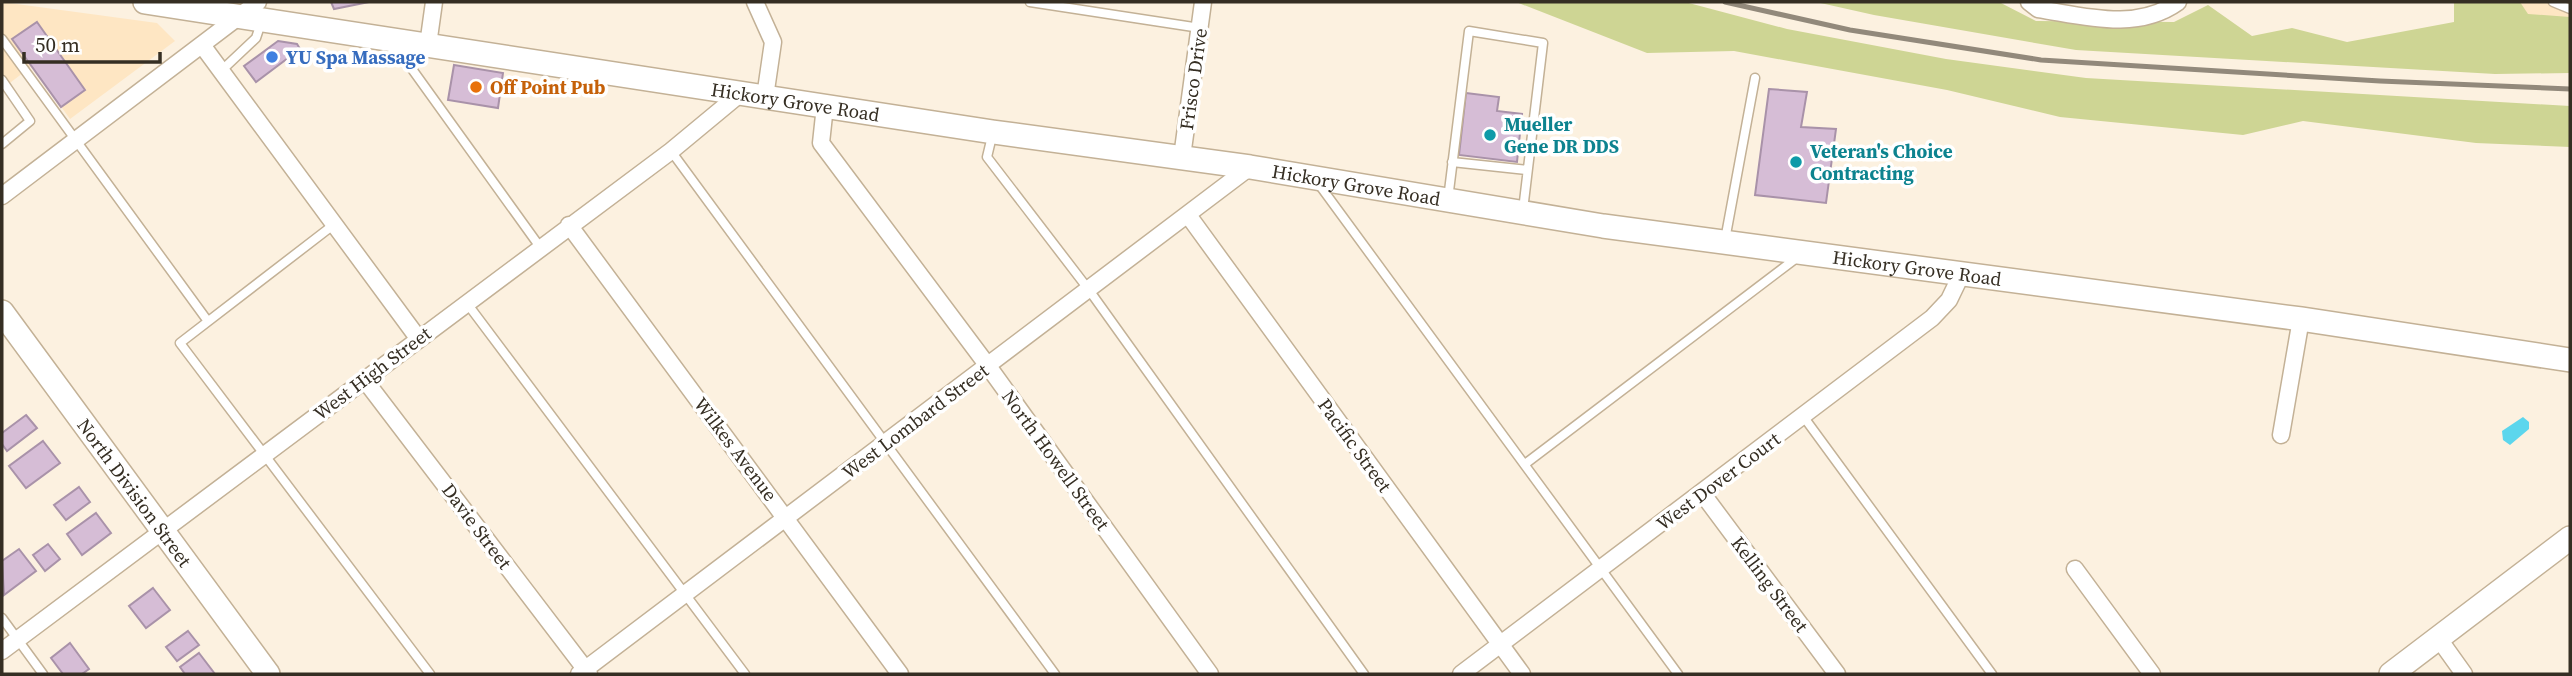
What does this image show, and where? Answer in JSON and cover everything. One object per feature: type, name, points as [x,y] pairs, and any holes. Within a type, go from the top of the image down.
[{"type":"main road","name":"Hickory Grove Road","points":[[145,2],[239,16],[260,11],[390,39],[993,132],[1250,167],[1522,213],[1724,243],[2301,319],[2570,360]]},
{"type":"main road","name":"North Division Street","points":[[2,312],[161,532],[268,674]]},
{"type":"main road","points":[[2391,674],[2570,538]]},
{"type":"street","points":[[428,45],[434,2]]},
{"type":"street","points":[[755,2],[773,42],[765,97]]},
{"type":"street","name":"Frisco Drive","points":[[1182,157],[1203,2]]},
{"type":"street","points":[[2029,2],[2038,9],[2122,22],[2168,9],[2178,2]]},
{"type":"street","points":[[2,196],[239,16]]},
{"type":"street","points":[[202,45],[332,226],[418,338]]},
{"type":"street","name":"West High Street","points":[[2,651],[671,151],[741,93]]},
{"type":"street","name":"North Howell Street","points":[[825,106],[821,143],[988,366],[1210,674]]},
{"type":"street","name":"West Lombard Street","points":[[585,673],[1250,167]]},
{"type":"street","name":"Pacific Street","points":[[1188,215],[1522,674]]},
{"type":"street","name":"Wilkes Avenue","points":[[569,225],[787,517],[900,674]]},
{"type":"street","name":"West Dover Court","points":[[1461,674],[1932,318],[1949,300],[1961,275]]},
{"type":"street","points":[[2281,435],[2301,319]]},
{"type":"street","name":"Davie Street","points":[[364,379],[585,673]]},
{"type":"street","name":"Kelling Street","points":[[1702,494],[1838,674]]},
{"type":"street","points":[[2075,569],[2152,674]]},
{"type":"street","points":[[2439,639],[2465,674]]},
{"type":"lane","points":[[1030,2],[1200,27]]},
{"type":"lane","points":[[2553,2],[2561,8],[2570,9]]},
{"type":"lane","points":[[221,71],[256,38],[260,11]]},
{"type":"lane","points":[[1447,201],[1469,30],[1543,43],[1522,213]]},
{"type":"lane","points":[[2,39],[207,320]]},
{"type":"lane","points":[[390,39],[540,247]]},
{"type":"lane","points":[[1724,243],[1755,78]]},
{"type":"lane","points":[[2,80],[30,121],[2,143]]},
{"type":"lane","points":[[993,132],[987,157],[1089,290],[1364,674]]},
{"type":"lane","points":[[671,151],[1055,674]]},
{"type":"lane","points":[[1451,162],[1527,170]]},
{"type":"lane","points":[[1316,180],[1678,674]]},
{"type":"lane","points":[[332,226],[180,343],[430,674]]},
{"type":"lane","points":[[1525,464],[1802,253]]},
{"type":"lane","points":[[466,302],[745,674]]},
{"type":"lane","points":[[1803,416],[1992,674]]},
{"type":"lane","points":[[2,618],[43,674]]},
{"type":"shaded area","points":[[2,2],[157,23],[175,41],[70,119],[32,66],[2,89]]},
{"type":"shaded area","points":[[2503,2],[2570,2],[2570,72]]},
{"type":"green space","points":[[1516,2],[1685,2],[1787,29],[1946,59],[2086,78],[2570,106],[2570,147],[2476,143],[2303,121],[2243,135],[2060,117],[1947,90],[1734,51],[1647,53]]},
{"type":"green space","points":[[1816,2],[1999,2],[2036,21],[2174,22],[2208,5],[2252,36],[2292,28],[2347,42],[2454,22],[2454,2],[2520,2],[2528,14],[2570,17],[2570,73],[2495,74],[2076,50],[1874,15]]},
{"type":"water","points":[[2523,417],[2529,422],[2529,429],[2510,445],[2503,440],[2502,431]]},
{"type":"building","points":[[331,2],[369,2],[334,9]]},
{"type":"building","points":[[37,22],[85,90],[61,107],[12,39]]},
{"type":"building","name":"YU Spa Massage","points":[[278,41],[297,44],[300,49],[256,82],[244,66]]},
{"type":"building","name":"Off Point Pub","points":[[454,65],[503,73],[498,108],[448,100]]},
{"type":"building","name":"Veteran's Choice Contracting","points":[[1769,89],[1807,92],[1801,127],[1836,129],[1826,203],[1755,195]]},
{"type":"building","name":"Mueller Gene DR DDS","points":[[1466,93],[1499,97],[1497,111],[1522,114],[1517,162],[1459,155]]},
{"type":"building","points":[[26,415],[37,428],[7,451],[2,444],[2,433]]},
{"type":"building","points":[[43,441],[60,463],[26,488],[9,466]]},
{"type":"building","points":[[79,487],[90,502],[66,520],[54,505]]},
{"type":"building","points":[[96,513],[111,533],[82,555],[67,534]]},
{"type":"building","points":[[48,544],[60,559],[45,571],[33,555]]},
{"type":"building","points":[[19,549],[36,571],[4,595],[2,561]]},
{"type":"building","points":[[153,588],[170,610],[146,628],[129,606]]},
{"type":"building","points":[[188,631],[199,645],[177,661],[166,647]]},
{"type":"building","points":[[70,643],[89,669],[82,674],[63,674],[51,658]]},
{"type":"building","points":[[199,653],[215,674],[185,674],[180,667]]},
{"type":"railway","points":[[1725,2],[1850,30],[2041,60],[2380,81],[2570,89]]},
{"type":"place","name":"YU Spa Massage","points":[[272,57]]},
{"type":"place","name":"Off Point Pub","points":[[476,87]]},
{"type":"place","name":"Mueller Gene DR DDS","points":[[1490,135]]},
{"type":"place","name":"Veteran's Choice Contracting","points":[[1796,162]]}]
